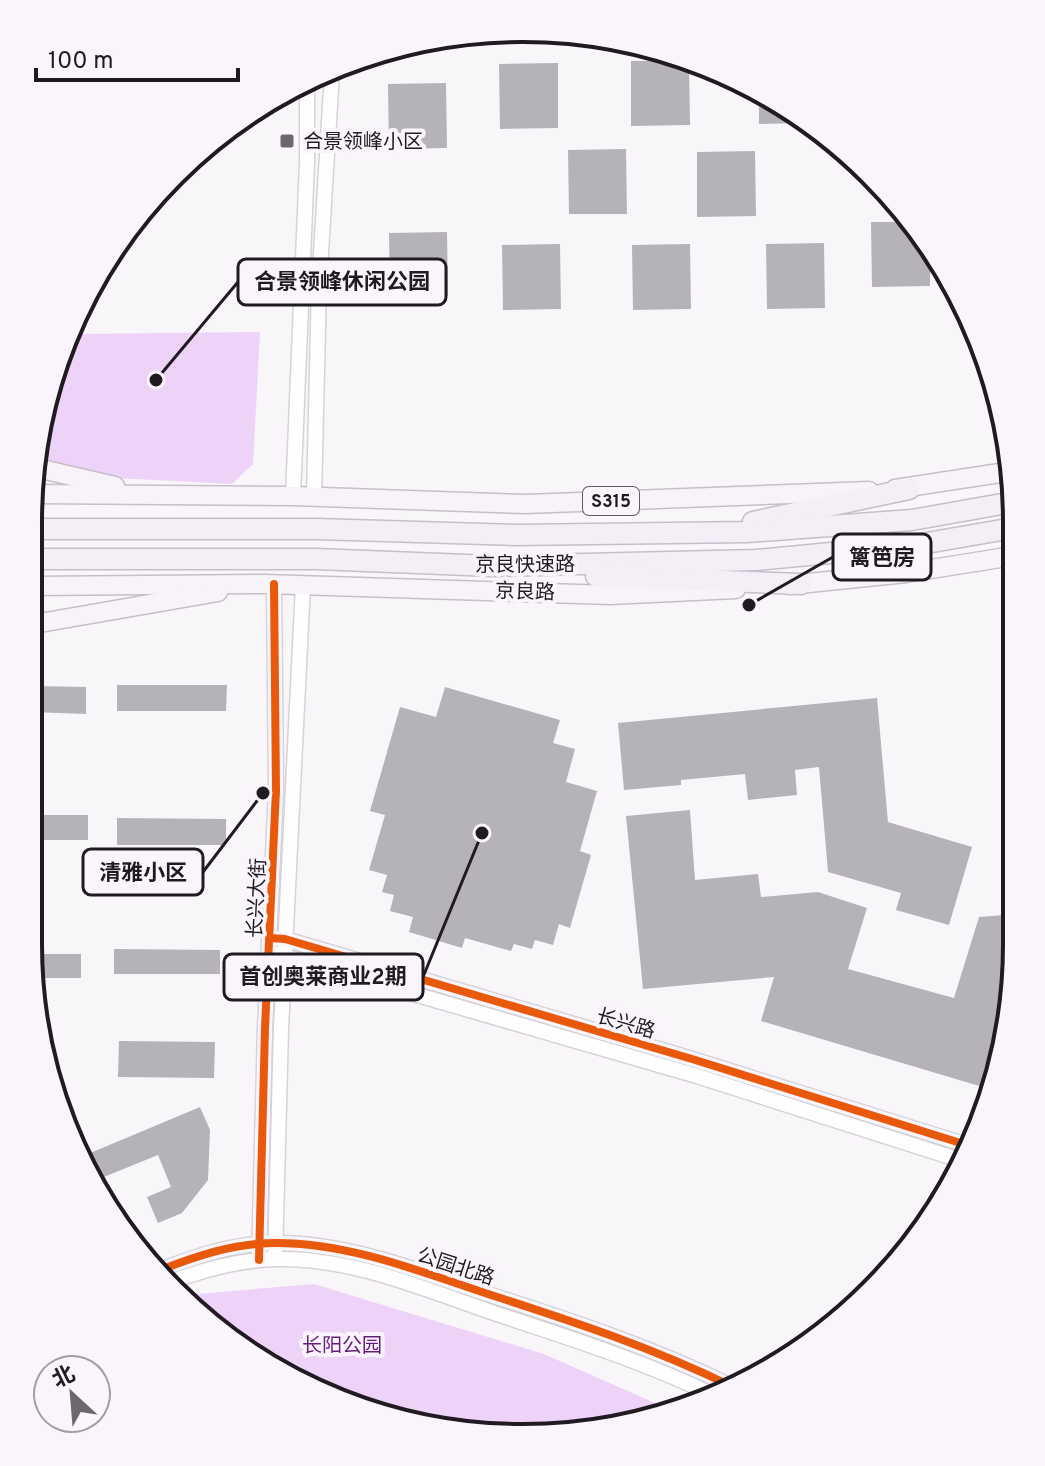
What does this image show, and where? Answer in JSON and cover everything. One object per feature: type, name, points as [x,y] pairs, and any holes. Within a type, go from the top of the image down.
[{"type":"highway","points":[[703,533],[909,489]]},
{"type":"highway","name":"京良快速路","points":[[42,529],[317,529],[517,535],[747,532],[912,520],[1002,504]]},
{"type":"highway","name":"京良快速路","points":[[42,559],[316,559],[492,566],[756,560],[915,545],[1003,530]]},
{"type":"highway","points":[[492,566],[598,576],[801,584]]},
{"type":"main road","points":[[45,470],[161,495]]},
{"type":"main road","name":"S315","points":[[43,494],[293,496],[526,504],[909,489],[1000,473]]},
{"type":"main road","name":"京良路","points":[[42,586],[269,584],[610,595],[801,584],[906,573],[1003,558]]},
{"type":"main road","points":[[42,623],[269,584]]},
{"type":"street","points":[[314,497],[320,269],[331,82]]},
{"type":"street","points":[[293,496],[307,163],[307,94]]},
{"type":"street","name":"长兴大街","points":[[269,584],[277,749],[275,1251]]},
{"type":"street","name":"长兴大街","points":[[259,1260],[277,946],[303,585]]},
{"type":"street","name":"长兴路","points":[[277,946],[692,1059],[959,1143]]},
{"type":"street","name":"长兴路","points":[[277,946],[952,1158]]},
{"type":"street","name":"公园北路","points":[[168,1267],[236,1246],[259,1244],[275,1251],[352,1266],[402,1282],[614,1354],[699,1390]]},
{"type":"street","name":"公园北路","points":[[179,1279],[259,1260],[275,1251],[354,1252],[619,1337],[719,1381]]},
{"type":"green space","points":[[260,332],[253,464],[232,484],[45,474],[58,398],[81,334]]},
{"type":"green space","name":"长阳公园","points":[[314,1284],[544,1354],[658,1404],[585,1420],[522,1424],[460,1420],[398,1408],[339,1387],[282,1360],[230,1325],[196,1294]]},
{"type":"building","points":[[631,61],[656,61],[689,73],[690,125],[631,126]]},
{"type":"building","points":[[558,63],[558,128],[500,129],[499,64]]},
{"type":"building","points":[[446,83],[447,148],[389,149],[388,84]]},
{"type":"building","points":[[759,104],[789,123],[759,124]]},
{"type":"building","points":[[626,149],[627,214],[569,214],[568,150]]},
{"type":"building","points":[[755,151],[756,216],[697,217],[697,152]]},
{"type":"building","points":[[871,222],[897,222],[930,268],[930,286],[872,287]]},
{"type":"building","points":[[447,232],[448,296],[390,298],[389,233]]},
{"type":"building","points":[[824,243],[825,308],[767,309],[766,244]]},
{"type":"building","points":[[560,244],[561,309],[503,310],[502,245]]},
{"type":"building","points":[[690,244],[691,309],[633,310],[632,245]]},
{"type":"building","points":[[117,685],[227,685],[226,711],[117,711]]},
{"type":"building","points":[[42,686],[86,687],[86,714],[42,712]]},
{"type":"building","points":[[445,687],[560,720],[553,743],[575,749],[566,782],[597,791],[580,851],[591,855],[570,928],[559,924],[553,945],[535,940],[532,949],[514,944],[511,951],[465,938],[462,948],[409,932],[413,917],[390,911],[394,895],[382,892],[387,875],[369,870],[385,815],[370,811],[400,707],[436,717]]},
{"type":"building","points":[[877,698],[888,822],[972,847],[949,925],[896,910],[901,893],[828,872],[819,767],[795,770],[797,795],[748,800],[745,774],[681,780],[681,785],[624,790],[618,723]]},
{"type":"building","points":[[690,810],[695,880],[758,874],[761,897],[818,892],[867,908],[848,969],[954,998],[979,917],[1003,915],[999,1006],[981,1086],[761,1021],[774,977],[643,989],[626,816]]},
{"type":"building","points":[[42,815],[88,815],[88,840],[42,840]]},
{"type":"building","points":[[117,818],[226,819],[226,845],[117,845]]},
{"type":"building","points":[[114,949],[220,950],[220,974],[114,974]]},
{"type":"building","points":[[42,954],[81,954],[81,978],[43,978]]},
{"type":"building","points":[[119,1041],[215,1042],[214,1078],[118,1077]]},
{"type":"building","points":[[200,1107],[210,1130],[208,1180],[182,1213],[158,1223],[147,1197],[171,1187],[158,1155],[103,1177],[91,1153]]},
{"type":"cycle path","points":[[259,1260],[276,790],[274,584]]},
{"type":"cycle path","points":[[270,938],[285,939],[692,1059],[959,1143]]},
{"type":"cycle path","points":[[168,1267],[245,1245],[303,1244],[357,1253],[582,1325],[720,1381]]},
{"type":"place","name":"合景领峰小区","points":[[287,141]]},
{"type":"place","name":"合景领峰休闲公园","points":[[156,380]]},
{"type":"place","name":"篱笆房","points":[[749,605]]},
{"type":"place","name":"清雅小区","points":[[263,793]]},
{"type":"place","name":"首创奥莱商业2期","points":[[482,833]]}]
